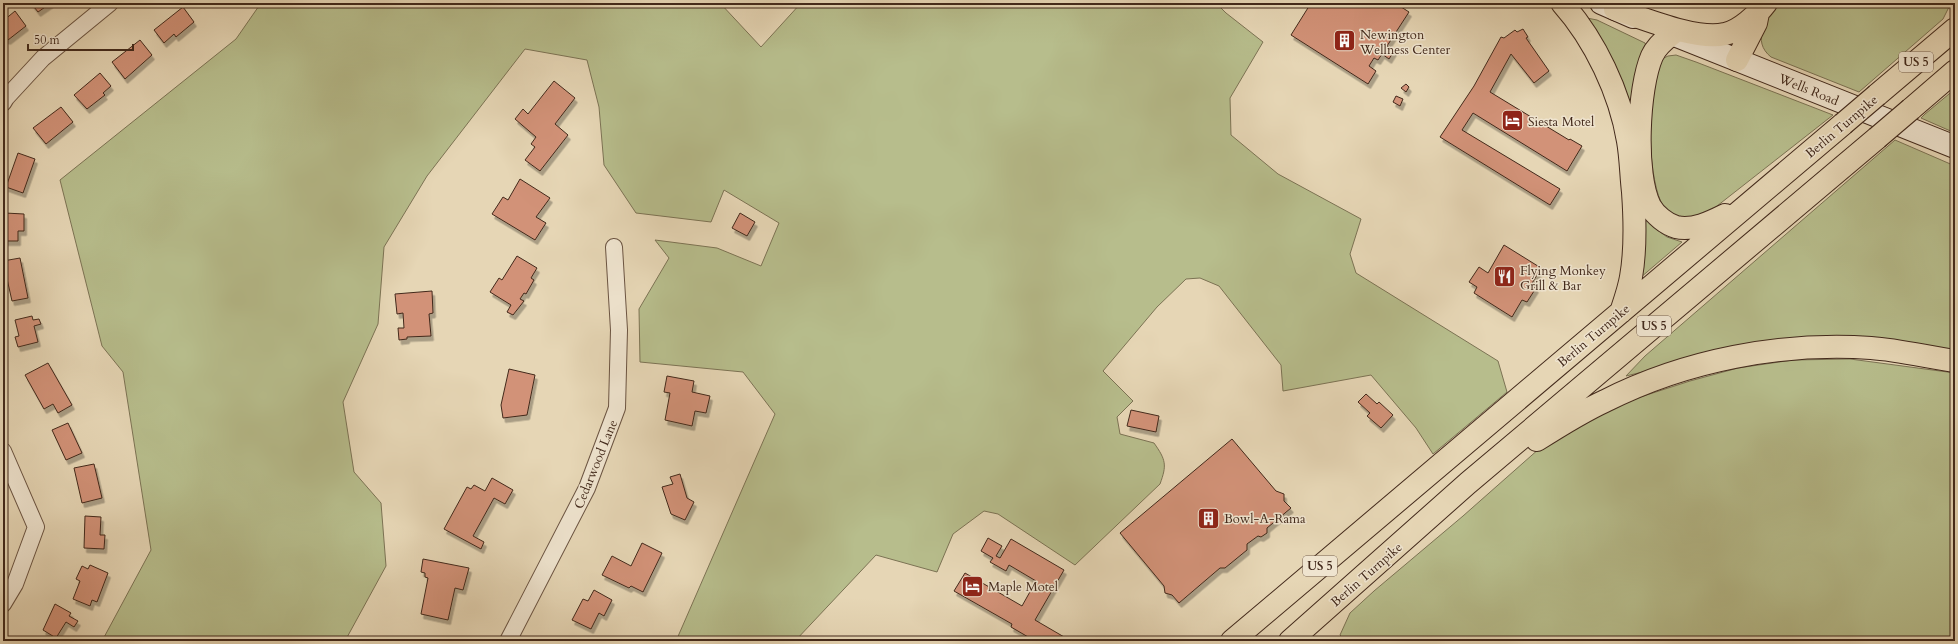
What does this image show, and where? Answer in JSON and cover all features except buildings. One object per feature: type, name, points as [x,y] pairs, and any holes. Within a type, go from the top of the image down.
[{"type":"highway","points":[[1562,3],[1589,41],[1610,82],[1624,121],[1637,176],[1650,206],[1665,221],[1676,226],[1698,226],[1725,215],[1753,200]]},
{"type":"highway","points":[[1608,6],[1674,27],[1709,36],[1726,34],[1732,31],[1762,8]]},
{"type":"highway","points":[[1737,60],[1762,8]]},
{"type":"highway","points":[[1937,44],[1947,31],[1955,16]]},
{"type":"highway","name":"Berlin Turnpike","points":[[1232,641],[1955,29]]},
{"type":"highway","points":[[1621,312],[1631,277],[1633,260],[1634,219],[1643,84],[1652,55],[1660,43],[1672,34]]},
{"type":"highway","name":"Berlin Turnpike","points":[[1290,641],[1468,483],[1955,71]]},
{"type":"highway","points":[[1468,483],[1564,423],[1604,401],[1672,374],[1717,361],[1764,352],[1836,347],[1873,349],[1955,361]]},
{"type":"main road","name":"Wells Road","points":[[1608,6],[1708,49],[1955,147]]},
{"type":"street","points":[[3,103],[43,58],[110,3]]},
{"type":"street","name":"Cedarwood Lane","points":[[508,641],[587,488],[617,408],[619,330],[614,247]]},
{"type":"street","points":[[3,451],[36,528],[15,584],[3,604]]},
{"type":"green space","points":[[261,3],[720,3],[761,47],[801,3],[1216,3],[1226,13],[1263,42],[1230,98],[1231,135],[1278,174],[1361,219],[1350,254],[1356,273],[1498,361],[1507,392],[1433,454],[1416,428],[1371,375],[1283,391],[1281,365],[1219,286],[1200,278],[1186,279],[1157,307],[1103,371],[1133,401],[1117,417],[1120,434],[1154,443],[1161,454],[1164,463],[1164,472],[1160,484],[1075,565],[998,514],[984,511],[953,534],[937,572],[876,555],[795,641],[676,641],[775,414],[743,372],[640,362],[639,309],[669,258],[655,240],[717,248],[761,266],[779,223],[724,190],[711,222],[636,213],[604,165],[599,107],[587,60],[525,49],[427,176],[384,247],[378,324],[343,402],[354,472],[381,503],[386,566],[345,641],[102,641],[151,550],[123,372],[102,346],[60,180],[236,39]]},
{"type":"green space","points":[[1779,3],[1951,3],[1943,19],[1859,92],[1771,57],[1765,51],[1761,37],[1765,23]]},
{"type":"green space","points":[[1587,18],[1597,20],[1645,43],[1647,47],[1637,146]]},
{"type":"green space","points":[[1676,55],[1833,115],[1703,217],[1684,217],[1671,214],[1661,202],[1656,188],[1651,152],[1650,98],[1660,60],[1668,56]]},
{"type":"green space","points":[[1955,89],[1955,133],[1921,118],[1925,114]]},
{"type":"green space","points":[[1895,140],[1955,166],[1955,350],[1750,346],[1626,376],[1645,356]]},
{"type":"green space","points":[[1641,203],[1656,229],[1667,237],[1682,242],[1640,278]]},
{"type":"green space","points":[[1850,359],[1955,373],[1955,641],[1345,641],[1340,635],[1350,613],[1374,591],[1463,516],[1540,448],[1581,424],[1634,399],[1690,381],[1738,368],[1793,360]]},
{"type":"place","name":"Newington Wellness Center","points":[[1345,41]]},
{"type":"place","name":"Siesta Motel","points":[[1512,121]]},
{"type":"place","name":"Flying Monkey Grill & Bar","points":[[1504,277]]},
{"type":"place","name":"Bowl-A-Rama","points":[[1209,518]]},
{"type":"place","name":"Maple Motel","points":[[972,586]]}]
